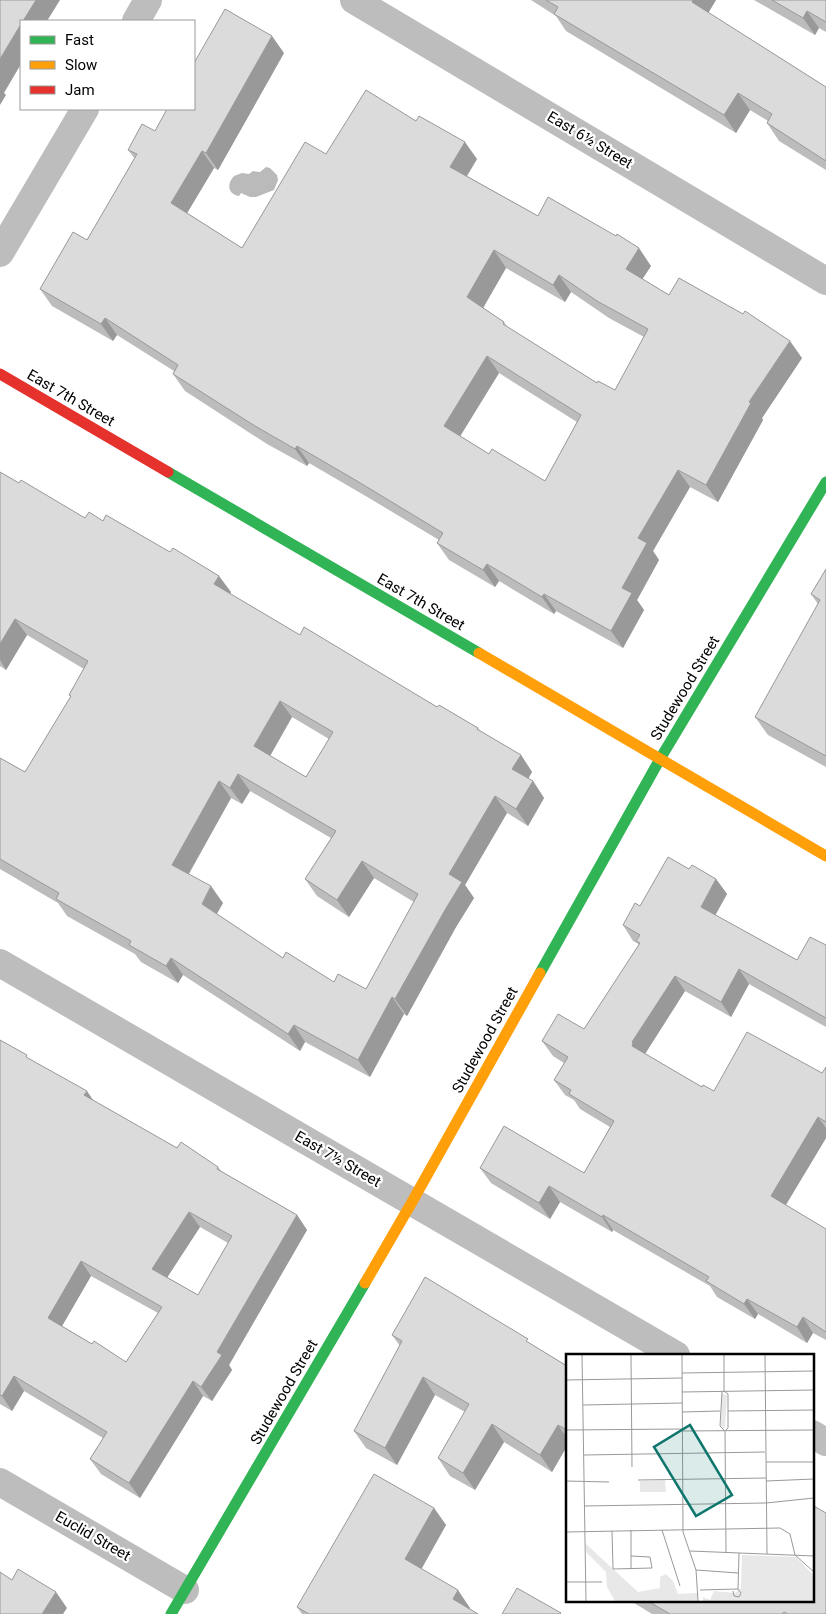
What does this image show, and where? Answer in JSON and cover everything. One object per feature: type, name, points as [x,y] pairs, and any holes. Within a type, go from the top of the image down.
[{"type":"main road","name":"East 7th Street","points":[[0,374],[826,856]]},
{"type":"main road","name":"Studewood Street","points":[[171,1614],[412,1202],[660,759],[826,482]]},
{"type":"street","points":[[137,20],[148,0]]},
{"type":"street","name":"East 6½ Street","points":[[354,0],[826,281]]},
{"type":"street","points":[[0,253],[84,110]]},
{"type":"street","name":"East 7½ Street","points":[[0,963],[674,1354]]},
{"type":"street","points":[[814,1435],[826,1442]]},
{"type":"street","name":"Euclid Street","points":[[0,1482],[185,1590]]},
{"type":"shaded area","points":[[266,167],[270,168],[277,175],[278,180],[274,190],[256,197],[250,197],[241,193],[239,196],[230,191],[229,185],[234,176],[242,173],[249,174],[253,171],[260,172]]},
{"type":"building","points":[[0,0],[36,0],[24,20],[20,20],[20,26],[0,59]]},
{"type":"building","points":[[546,0],[693,0],[692,2],[826,87],[826,161],[767,123],[772,114],[738,93],[724,115],[554,14],[558,7]]},
{"type":"building","points":[[772,0],[826,0],[826,22],[807,11],[803,18]]},
{"type":"building","points":[[225,9],[272,36],[206,153],[202,151],[171,203],[242,248],[305,142],[326,154],[366,90],[416,121],[419,116],[465,142],[450,167],[538,216],[548,197],[639,248],[626,269],[669,295],[679,278],[743,314],[745,311],[790,341],[749,402],[751,403],[706,485],[678,470],[638,538],[647,543],[622,588],[632,593],[611,631],[544,594],[542,597],[487,564],[483,570],[437,543],[443,533],[297,446],[295,449],[255,426],[173,374],[178,365],[105,318],[101,324],[40,289],[73,232],[87,240],[137,154],[128,150],[142,124],[155,131],[166,110],[195,110],[195,61]],"holes":[[[494,250],[553,285],[559,275],[597,301],[648,329],[615,390],[598,381],[597,383],[503,324],[504,322],[467,297]],[[487,356],[581,415],[545,481],[492,449],[489,454],[444,426]]]},
{"type":"building","points":[[0,472],[19,483],[21,480],[85,518],[89,512],[103,521],[106,515],[170,552],[173,548],[219,576],[214,584],[300,635],[304,627],[521,755],[512,769],[533,781],[516,809],[495,796],[449,874],[462,882],[395,999],[392,997],[358,1060],[294,1025],[288,1034],[171,958],[166,966],[129,945],[131,941],[56,899],[59,893],[0,859],[0,758],[25,772],[71,696],[69,695],[88,661],[15,619],[0,644]],"holes":[[[280,701],[333,732],[306,777],[254,746]],[[238,774],[336,831],[305,879],[337,900],[362,861],[418,894],[366,989],[338,974],[334,982],[286,952],[283,958],[202,904],[211,886],[172,865],[219,781],[230,788]]]},
{"type":"building","points":[[826,569],[826,756],[755,717],[820,600],[811,594]]},
{"type":"building","points":[[668,857],[689,869],[692,865],[716,879],[701,907],[797,960],[810,937],[826,945],[826,1018],[739,969],[721,1002],[675,976],[632,1042],[632,1046],[702,1087],[703,1085],[714,1091],[747,1032],[822,1073],[826,1067],[826,1122],[818,1117],[771,1196],[826,1229],[826,1332],[803,1317],[797,1327],[747,1299],[744,1304],[706,1281],[709,1277],[549,1186],[539,1203],[480,1168],[504,1126],[584,1173],[614,1121],[569,1094],[571,1090],[554,1080],[568,1057],[542,1041],[558,1014],[584,1029],[640,943],[636,941],[640,935],[623,925],[635,903],[640,906]]},
{"type":"building","points":[[0,1040],[27,1055],[26,1057],[87,1091],[84,1095],[177,1148],[181,1142],[218,1167],[217,1169],[297,1215],[217,1352],[222,1355],[201,1387],[193,1381],[129,1483],[90,1459],[107,1432],[14,1376],[2,1396],[0,1395]],"holes":[[[189,1212],[232,1236],[198,1295],[152,1269]],[[81,1261],[162,1307],[126,1362],[94,1341],[92,1344],[48,1318]]]},
{"type":"building","points":[[425,1277],[528,1339],[526,1341],[566,1365],[566,1429],[558,1425],[540,1455],[492,1424],[463,1473],[438,1458],[469,1404],[423,1377],[385,1448],[354,1431],[402,1341],[392,1335]]},
{"type":"building","points":[[374,1474],[434,1508],[405,1559],[458,1590],[453,1599],[478,1614],[309,1614],[297,1607]]},
{"type":"building","points":[[814,1506],[826,1513],[826,1614],[788,1614],[784,1612],[782,1614],[670,1614],[649,1602],[814,1602]]},
{"type":"building","points":[[18,1569],[56,1592],[42,1614],[0,1614],[0,1572],[12,1580]]},
{"type":"building","points":[[517,1588],[561,1613],[502,1614]]},
{"type":"traffic: fast","points":[[168,472],[479,653]]},
{"type":"traffic: fast","points":[[540,973],[660,759],[826,482]]},
{"type":"traffic: fast","points":[[171,1614],[365,1283]]},
{"type":"traffic: slow","points":[[479,653],[826,856]]},
{"type":"traffic: slow","points":[[365,1283],[540,973]]},
{"type":"traffic: jam","points":[[0,374],[168,472]]}]
